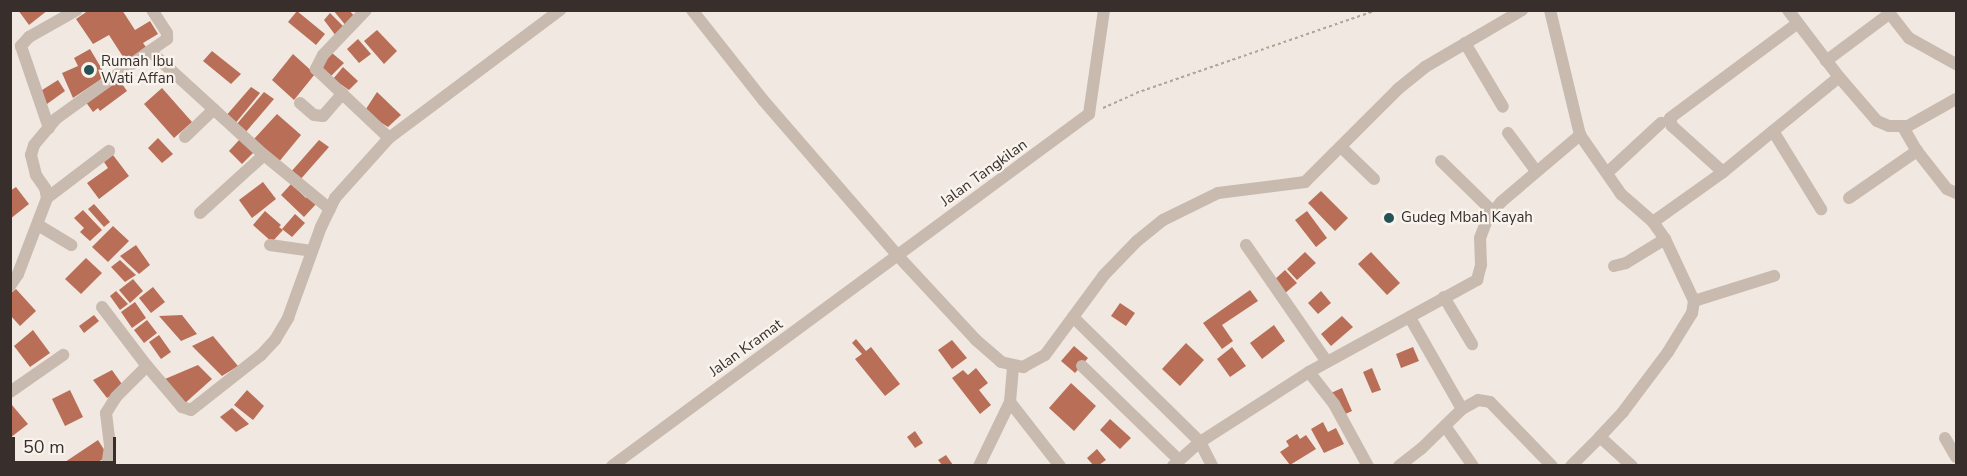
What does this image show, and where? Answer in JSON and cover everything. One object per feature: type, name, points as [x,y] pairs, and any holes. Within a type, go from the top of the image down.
[{"type":"street","points":[[49,128],[21,46],[29,37],[77,10]]},
{"type":"street","points":[[10,286],[38,225],[47,198],[45,188],[36,176],[31,155],[34,146],[57,118],[167,39],[167,33],[152,10]]},
{"type":"street","points":[[366,10],[317,63],[316,69],[389,138]]},
{"type":"street","points":[[102,307],[182,407],[191,410],[261,355],[275,340],[288,318],[312,251],[335,198],[389,138],[560,10]]},
{"type":"street","points":[[692,10],[763,100],[898,256],[991,355],[1013,367],[1023,367],[1045,355],[1104,275],[1137,241],[1163,220],[1218,193],[1305,182],[1398,89],[1425,67],[1522,10]]},
{"type":"street","points":[[1089,114],[1104,10]]},
{"type":"street","points":[[1550,10],[1580,135],[1621,194],[1653,222],[1665,239],[1694,301],[1692,313],[1668,352],[1623,412],[1571,465]]},
{"type":"street","points":[[1788,10],[1826,61],[1877,121],[1889,126],[1903,127],[1940,110],[1956,99]]},
{"type":"street","points":[[1826,61],[1888,12],[1909,38],[1956,64]]},
{"type":"street","points":[[1723,172],[1672,126],[1671,118],[1798,23]]},
{"type":"street","points":[[1464,44],[1503,107]]},
{"type":"street","points":[[150,51],[264,154],[330,209]]},
{"type":"street","points":[[1653,222],[1723,172],[1839,77]]},
{"type":"street","points":[[300,103],[314,115],[322,116],[343,93]]},
{"type":"street","points":[[184,137],[214,109]]},
{"type":"street","name":"Jalan Tangkilan","points":[[898,256],[1089,114]]},
{"type":"street","points":[[1607,173],[1661,123]]},
{"type":"street","points":[[1903,127],[1917,151],[1947,189],[1956,193]]},
{"type":"street","points":[[1773,131],[1821,209]]},
{"type":"street","points":[[1508,133],[1536,171]]},
{"type":"street","points":[[1082,366],[1176,463],[1200,442],[1309,372],[1477,279],[1481,265],[1480,238],[1493,212],[1536,171],[1580,135]]},
{"type":"street","points":[[1341,147],[1374,179]]},
{"type":"street","points":[[1849,198],[1917,151]]},
{"type":"street","points":[[47,198],[109,152]]},
{"type":"street","points":[[200,213],[264,154]]},
{"type":"street","points":[[1441,161],[1493,212]]},
{"type":"street","points":[[38,225],[71,245]]},
{"type":"street","points":[[1614,266],[1626,263],[1665,239]]},
{"type":"street","points":[[270,245],[312,251]]},
{"type":"street","points":[[1246,245],[1328,362]]},
{"type":"street","name":"Jalan Kramat","points":[[612,465],[898,256]]},
{"type":"street","points":[[1694,301],[1774,276]]},
{"type":"street","points":[[1444,297],[1472,344]]},
{"type":"street","points":[[1073,317],[1200,442],[1212,465]]},
{"type":"street","points":[[1410,318],[1462,409]]},
{"type":"street","points":[[10,392],[63,355]]},
{"type":"street","points":[[107,465],[110,447],[106,413],[116,397],[147,366]]},
{"type":"street","points":[[979,465],[1010,402],[1013,367]]},
{"type":"street","points":[[1309,372],[1334,404],[1368,465]]},
{"type":"street","points":[[1399,465],[1462,409],[1478,400],[1490,402],[1552,465]]},
{"type":"street","points":[[1010,402],[1060,465]]},
{"type":"street","points":[[1445,426],[1473,465]]},
{"type":"street","points":[[1600,437],[1632,465]]},
{"type":"street","points":[[1945,438],[1956,457]]},
{"type":"path","points":[[1089,114],[1136,93],[1377,10]]},
{"type":"building","points":[[18,10],[48,10],[29,25]]},
{"type":"building","points":[[89,10],[122,10],[135,30],[150,21],[158,34],[143,43],[146,47],[127,63],[109,35],[93,44],[76,19]]},
{"type":"building","points":[[333,10],[349,10],[356,18],[347,27]]},
{"type":"building","points":[[297,11],[325,34],[316,45],[288,22]]},
{"type":"building","points":[[330,13],[345,28],[336,36],[324,20]]},
{"type":"building","points":[[377,30],[397,51],[384,64],[364,41]]},
{"type":"building","points":[[358,39],[371,54],[359,63],[347,49]]},
{"type":"building","name":"Rumah Ibu Wati Affan","points":[[90,49],[106,76],[73,98],[62,73],[78,66],[74,58]]},
{"type":"building","points":[[212,51],[241,74],[231,84],[203,61]]},
{"type":"building","points":[[332,53],[344,63],[331,76],[319,66]]},
{"type":"building","points":[[293,54],[315,74],[294,100],[272,80]]},
{"type":"building","points":[[343,67],[358,81],[349,90],[333,79]]},
{"type":"building","points":[[118,78],[127,91],[100,111],[98,108],[93,112],[85,101]]},
{"type":"building","points":[[58,80],[65,91],[47,104],[39,92]]},
{"type":"building","points":[[251,87],[260,93],[234,125],[225,117]]},
{"type":"building","points":[[162,88],[192,122],[174,138],[144,104]]},
{"type":"building","points":[[264,92],[274,99],[245,133],[236,125]]},
{"type":"building","points":[[377,92],[401,115],[388,127],[364,112]]},
{"type":"building","points":[[277,114],[301,135],[278,163],[253,140]]},
{"type":"building","points":[[158,138],[173,154],[162,163],[148,148]]},
{"type":"building","points":[[240,139],[254,152],[242,164],[229,151]]},
{"type":"building","points":[[319,140],[329,147],[299,181],[290,173]]},
{"type":"building","points":[[113,155],[129,176],[99,199],[87,183],[108,168],[104,162]]},
{"type":"building","points":[[263,182],[276,199],[252,218],[239,200]]},
{"type":"building","points":[[291,184],[306,198],[309,195],[317,203],[304,217],[281,195]]},
{"type":"building","points":[[16,187],[29,204],[10,219],[10,191]]},
{"type":"building","points":[[1321,191],[1348,218],[1335,231],[1308,203]]},
{"type":"building","points":[[94,204],[110,222],[104,227],[88,209]]},
{"type":"building","points":[[83,210],[102,230],[90,241],[80,232],[84,228],[74,218]]},
{"type":"building","points":[[265,211],[281,225],[279,227],[283,230],[272,242],[253,225]]},
{"type":"building","points":[[1307,211],[1327,238],[1316,247],[1295,220]]},
{"type":"building","points":[[295,214],[305,223],[292,237],[282,229]]},
{"type":"building","points":[[113,226],[129,241],[108,262],[92,247]]},
{"type":"building","points":[[136,245],[150,265],[139,274],[120,256]]},
{"type":"building","points":[[1305,252],[1316,263],[1297,280],[1287,269]]},
{"type":"building","points":[[1371,252],[1400,283],[1387,295],[1358,264]]},
{"type":"building","points":[[86,258],[102,273],[81,294],[65,279]]},
{"type":"building","points":[[120,260],[136,275],[125,282],[111,267]]},
{"type":"building","points":[[1285,270],[1297,283],[1284,294],[1273,281]]},
{"type":"building","points":[[133,279],[143,291],[130,303],[119,290]]},
{"type":"building","points":[[153,287],[165,302],[151,313],[139,298]]},
{"type":"building","points":[[16,289],[36,311],[20,326],[10,315],[10,294]]},
{"type":"building","points":[[1250,290],[1258,301],[1222,325],[1233,341],[1222,349],[1203,323]]},
{"type":"building","points":[[116,291],[128,304],[120,310],[110,296]]},
{"type":"building","points":[[1321,291],[1331,303],[1318,314],[1308,303]]},
{"type":"building","points":[[135,302],[146,318],[132,328],[121,312]]},
{"type":"building","points":[[1120,303],[1135,313],[1126,326],[1111,316]]},
{"type":"building","points":[[94,315],[99,321],[84,333],[79,326]]},
{"type":"building","points":[[182,315],[197,334],[181,341],[159,316]]},
{"type":"building","points":[[1342,316],[1353,327],[1331,346],[1321,334]]},
{"type":"building","points":[[147,320],[157,333],[144,343],[134,330]]},
{"type":"building","points":[[1274,325],[1285,341],[1262,359],[1250,343]]},
{"type":"building","points":[[33,330],[50,353],[30,367],[14,346]]},
{"type":"building","points":[[159,335],[171,352],[161,359],[149,342]]},
{"type":"building","points":[[213,336],[238,366],[222,376],[192,346]]},
{"type":"building","points":[[856,339],[866,351],[871,347],[900,384],[885,396],[855,359],[862,354],[852,343]]},
{"type":"building","points":[[952,340],[967,358],[952,369],[938,350]]},
{"type":"building","points":[[1186,343],[1204,360],[1180,386],[1162,369]]},
{"type":"building","points":[[1074,346],[1088,358],[1075,373],[1061,361]]},
{"type":"building","points":[[1232,347],[1246,366],[1230,377],[1217,359]]},
{"type":"building","points":[[1413,347],[1419,361],[1401,368],[1396,354]]},
{"type":"building","points":[[198,365],[212,379],[184,404],[165,379]]},
{"type":"building","points":[[976,368],[988,383],[979,390],[991,405],[980,414],[952,378],[963,370],[968,375]]},
{"type":"building","points":[[1372,368],[1381,390],[1372,393],[1363,372]]},
{"type":"building","points":[[112,370],[124,387],[107,398],[93,380]]},
{"type":"building","points":[[1071,383],[1096,406],[1074,431],[1049,408]]},
{"type":"building","points":[[1342,388],[1352,411],[1341,416],[1331,393]]},
{"type":"building","points":[[70,390],[83,417],[65,426],[52,399]]},
{"type":"building","points":[[247,390],[264,406],[253,420],[234,405]]},
{"type":"building","points":[[12,405],[28,424],[10,438],[10,406]]},
{"type":"building","points":[[232,408],[249,424],[236,432],[220,417]]},
{"type":"building","points":[[1110,419],[1131,438],[1120,449],[1100,430]]},
{"type":"building","points":[[1323,422],[1328,432],[1336,428],[1344,444],[1324,453],[1311,429]]},
{"type":"building","points":[[915,431],[923,443],[915,448],[907,437]]},
{"type":"building","points":[[1297,434],[1300,439],[1306,435],[1316,449],[1290,465],[1280,452],[1289,446],[1286,441]]},
{"type":"building","points":[[98,440],[108,456],[93,465],[67,465],[65,462]]},
{"type":"building","points":[[1097,449],[1106,460],[1099,465],[1093,465],[1087,458]]},
{"type":"building","points":[[946,455],[953,465],[942,465],[938,460]]},
{"type":"place","name":"Rumah Ibu Wati Affan","points":[[89,70]]},
{"type":"place","name":"Gudeg Mbah Kayah","points":[[1389,218]]}]
